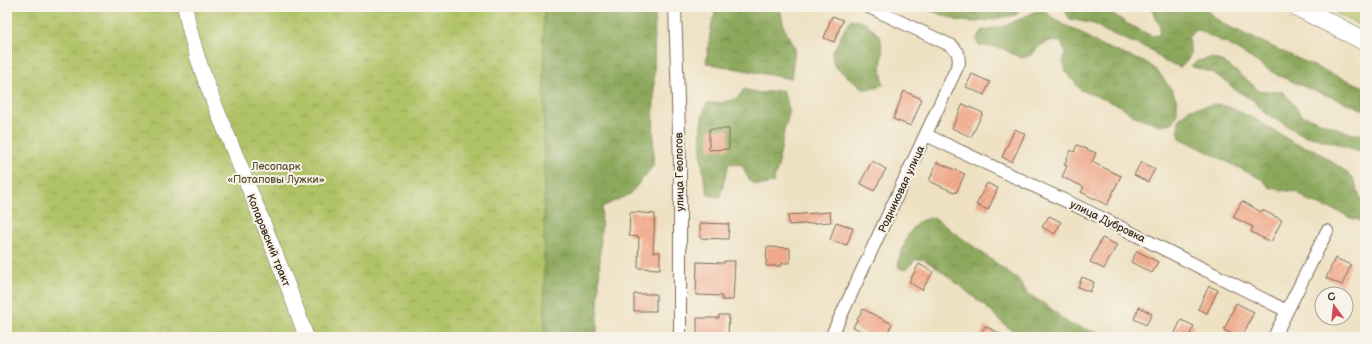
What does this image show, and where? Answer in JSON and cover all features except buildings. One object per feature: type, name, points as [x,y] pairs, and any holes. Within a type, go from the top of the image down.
[{"type":"main road","points":[[1298,7],[1365,41]]},
{"type":"street","name":"Коларовский тракт","points":[[185,7],[189,31],[209,90],[265,228],[306,337]]},
{"type":"street","name":"улица Геологов","points":[[675,7],[680,164],[680,337]]},
{"type":"street","name":"Родниковая улица","points":[[831,337],[959,63],[956,49],[869,7]]},
{"type":"street","name":"улица Дубровка","points":[[926,135],[1106,220],[1287,311]]},
{"type":"street","points":[[1274,337],[1327,230]]},
{"type":"green space","name":"Лесопарк «Потаповы Лужки»","points":[[7,7],[544,7],[544,337],[7,337]]},
{"type":"green space","points":[[208,7],[655,7],[653,166],[630,194],[602,207],[597,332],[564,333],[564,337],[333,337]]},
{"type":"green space","points":[[724,7],[780,7],[784,28],[795,48],[791,79],[706,63],[711,28],[716,9]]},
{"type":"green space","points":[[921,7],[1022,7],[1016,15],[977,22],[959,21]]},
{"type":"green space","points":[[1065,7],[1103,7],[1128,24],[1152,36],[1159,35],[1160,26],[1150,7],[1199,7],[1206,10],[1223,24],[1327,72],[1365,87],[1365,110],[1277,75],[1233,47],[1196,29],[1188,38],[1190,54],[1188,60],[1181,67],[1165,62],[1151,50],[1107,32],[1094,24],[1070,19],[1065,11]]},
{"type":"green space","points":[[1324,7],[1365,7],[1365,28]]},
{"type":"green space","points":[[1036,11],[1045,11],[1055,20],[1077,30],[1100,45],[1149,64],[1160,74],[1172,90],[1177,101],[1177,114],[1172,123],[1160,125],[1132,115],[1121,106],[1081,90],[1066,72],[1063,61],[1065,52],[1061,42],[1051,41],[1041,45],[1031,55],[1022,58],[1002,48],[979,45],[976,39],[983,30],[1005,26]]},
{"type":"green space","points":[[851,19],[866,23],[880,36],[883,53],[881,66],[883,84],[875,88],[864,89],[834,66],[832,53]]},
{"type":"green space","points":[[1211,58],[1224,62],[1259,91],[1283,92],[1301,115],[1353,134],[1365,134],[1365,153],[1303,135],[1265,113],[1253,100],[1235,90],[1227,82],[1213,73],[1190,66],[1197,61]]},
{"type":"green space","points":[[744,89],[760,93],[782,90],[787,101],[789,114],[784,131],[778,167],[773,183],[756,185],[750,180],[742,165],[729,163],[720,197],[708,195],[702,167],[700,136],[703,112],[707,103],[721,103],[738,98]]},
{"type":"green space","points":[[1217,104],[1229,107],[1257,120],[1294,143],[1315,150],[1341,168],[1353,178],[1362,203],[1365,204],[1365,222],[1308,201],[1297,192],[1269,187],[1263,180],[1180,138],[1178,130],[1179,119],[1190,109]]},
{"type":"green space","points":[[933,217],[1018,279],[1027,293],[1049,307],[1069,324],[1111,337],[1020,337],[984,305],[940,270],[923,259],[915,260],[905,270],[899,268],[898,262],[908,235],[918,222]]}]
